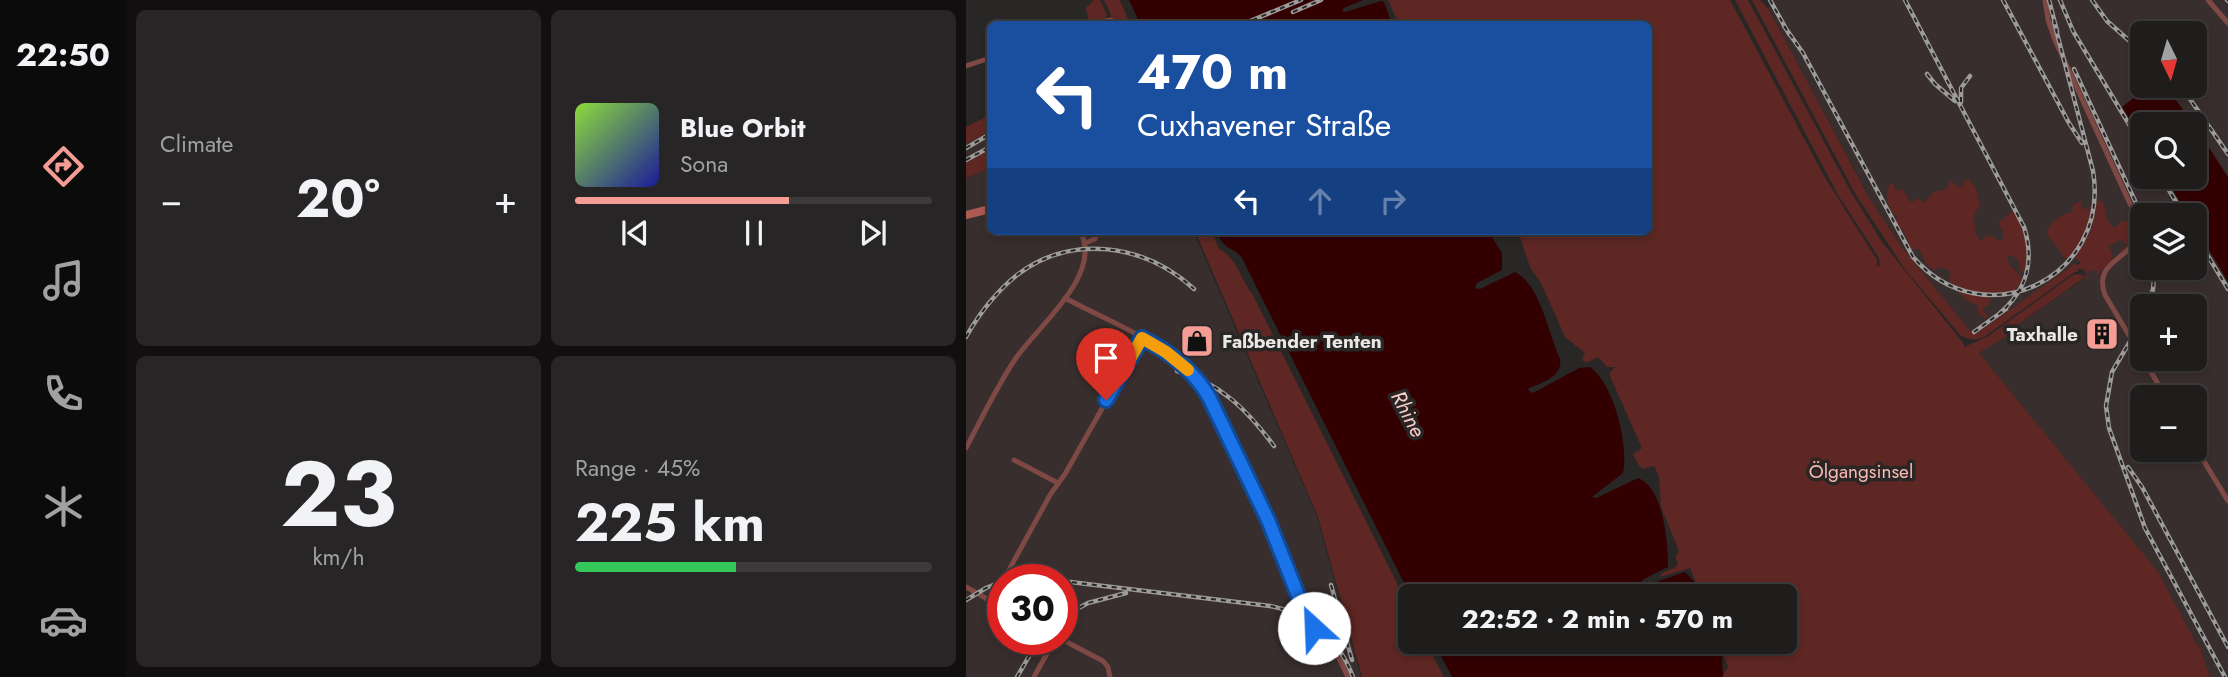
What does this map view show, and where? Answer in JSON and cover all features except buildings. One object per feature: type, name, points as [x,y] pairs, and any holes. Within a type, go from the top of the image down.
[{"type":"street","points":[[2045,0],[2055,40],[2137,219],[2139,232],[2135,244],[2107,267],[2102,285],[2105,295],[2130,336]]},
{"type":"street","points":[[2208,0],[2228,23]]},
{"type":"street","points":[[1104,21],[1111,20]]},
{"type":"street","points":[[966,66],[987,59]]},
{"type":"street","points":[[966,215],[987,210]]},
{"type":"street","points":[[966,448],[1014,360],[1065,298],[1084,264],[1085,243],[1082,235]]},
{"type":"street","points":[[1085,243],[1095,239],[1096,235]]},
{"type":"street","points":[[1065,298],[1166,352],[1189,371],[1203,388],[1265,513],[1309,623],[1335,650],[1348,677]]},
{"type":"street","points":[[1012,564],[1142,338]]},
{"type":"street","points":[[1014,460],[1058,483]]},
{"type":"street","points":[[2204,462],[2228,501]]},
{"type":"street","points":[[966,587],[987,599]]},
{"type":"street","points":[[1078,648],[1102,661],[1108,667],[1110,677]]},
{"type":"street","points":[[1034,677],[1046,655]]},
{"type":"shaded area","points":[[1768,0],[2228,0],[2228,177],[2207,144],[2207,112],[2185,112],[2174,98],[2207,98],[2207,21],[2130,21],[2130,98],[2134,98],[2123,107],[2130,119],[2130,189],[2172,189],[2181,203],[2130,203],[2130,280],[2207,280],[2207,246],[2228,282],[2228,677],[2210,677],[2200,647],[2068,462],[1979,353],[2086,277],[2080,261],[1977,333],[1972,333],[1901,246],[1871,200],[1768,8]]},
{"type":"shaded area","points":[[987,133],[987,151],[966,163],[966,144]]},
{"type":"shaded area","points":[[987,168],[987,235],[1195,235],[1317,517],[1361,677],[966,677],[966,177]]},
{"type":"green space","points":[[1094,0],[1100,0],[1107,15],[1105,18],[1089,21],[1086,8]]},
{"type":"green space","points":[[1104,0],[1120,0],[1129,21],[1114,21]]},
{"type":"green space","name":"Ölgangsinsel","points":[[1388,0],[1730,0],[1824,176],[1877,260],[1877,267],[1880,265],[1879,258],[1838,195],[1735,0],[1748,0],[1851,192],[1882,242],[1964,347],[1987,337],[2073,275],[2089,277],[2088,280],[2085,277],[2009,331],[2010,334],[1979,353],[2158,572],[2200,647],[2210,677],[1722,677],[1728,667],[1723,654],[1797,654],[1797,584],[1697,584],[1690,568],[1660,577],[1662,573],[1676,567],[1678,562],[1675,558],[1679,551],[1661,507],[1659,476],[1654,466],[1643,469],[1633,454],[1642,448],[1609,374],[1615,367],[1607,367],[1598,357],[1586,363],[1582,359],[1585,353],[1565,337],[1542,285],[1530,267],[1519,235],[1652,235],[1652,21],[1398,21]]},
{"type":"green space","points":[[1752,0],[1760,0],[1768,8],[1870,199],[1901,246],[1972,333],[1977,333],[2076,263],[2081,263],[2075,257],[2091,230],[2098,198],[2104,203],[2112,226],[2115,228],[2122,221],[2130,221],[2130,243],[2121,252],[2119,251],[2127,245],[2123,239],[2109,246],[2113,258],[2096,276],[2097,271],[2091,270],[2089,275],[2084,269],[2078,269],[2078,272],[1984,337],[1966,338],[1960,335],[1904,268],[1856,195]]},
{"type":"green space","points":[[987,116],[987,133],[966,144],[966,127]]},
{"type":"green space","points":[[987,151],[987,169],[966,178],[966,163]]},
{"type":"green space","points":[[1969,179],[1976,189],[1980,205],[1974,215],[1975,233],[1980,241],[1989,235],[2000,241],[2003,231],[1998,223],[2014,210],[2021,225],[2027,247],[2026,271],[2021,272],[2018,259],[2007,256],[2009,264],[2023,279],[2015,291],[1982,293],[1951,283],[1951,272],[1941,267],[1934,270],[1927,265],[1919,249],[1911,249],[1903,230],[1898,229],[1895,223],[1898,216],[1893,214],[1887,199],[1890,184],[1893,184],[1896,191],[1904,191],[1909,201],[1913,202],[1918,198],[1924,203],[1934,192],[1947,189],[1950,181],[1962,188],[1965,180]]},
{"type":"green space","points":[[2092,199],[2091,215],[2083,237],[2070,258],[2065,258],[2046,233],[2056,220],[2072,212],[2074,204],[2081,201],[2082,208],[2089,210]]},
{"type":"green space","points":[[1197,235],[1213,235],[1219,249],[1235,263],[1398,585],[1398,654],[1432,654],[1444,677],[1362,677],[1318,517]]},
{"type":"green space","points":[[1957,291],[1991,298],[1989,305],[1982,308],[1988,317],[1985,319],[1979,314],[1977,305],[1969,302]]},
{"type":"water","points":[[1129,0],[1363,0],[1344,8],[1342,11],[1345,12],[1381,1],[1384,2],[1391,21],[1139,21]]},
{"type":"water","points":[[2134,98],[2174,98],[2185,112],[2130,112],[2130,120],[2122,107]]},
{"type":"water","points":[[2207,145],[2228,177],[2228,282],[2207,246],[2207,203],[2181,203],[2172,189],[2207,189]]},
{"type":"water","name":"Rhine","points":[[1218,235],[1491,235],[1502,253],[1502,270],[1477,283],[1475,288],[1480,289],[1515,272],[1524,278],[1543,311],[1560,359],[1555,374],[1528,390],[1533,393],[1579,368],[1590,367],[1599,375],[1618,416],[1624,461],[1623,473],[1592,497],[1596,498],[1638,478],[1647,484],[1654,493],[1663,517],[1668,567],[1639,584],[1405,584],[1242,258]]},
{"type":"water","points":[[1685,572],[1696,584],[1650,584]]},
{"type":"water","points":[[1440,654],[1721,654],[1723,677],[1452,677]]},
{"type":"railway","points":[[1250,21],[1301,0]]},
{"type":"railway","points":[[1293,12],[1321,0]]},
{"type":"railway","points":[[1770,0],[1789,34]]},
{"type":"railway","points":[[1905,0],[2024,227],[2029,252],[2026,275],[2016,295],[1999,314]]},
{"type":"railway","points":[[2003,0],[2082,143]]},
{"type":"railway","points":[[2049,0],[2057,31]]},
{"type":"railway","points":[[2060,0],[2073,31],[2130,126]]},
{"type":"railway","points":[[2092,0],[2107,21],[2130,41]]},
{"type":"railway","points":[[1784,26],[1803,53],[1913,257],[1942,281],[1974,293],[2006,294],[2036,285],[2063,267],[2082,241],[2093,209],[2093,171],[2054,22]]},
{"type":"railway","points":[[2074,69],[2136,203]]},
{"type":"railway","points":[[1927,74],[1955,101]]},
{"type":"railway","points":[[1961,102],[1961,88],[1970,76]]},
{"type":"railway","points":[[2189,98],[2228,154]]},
{"type":"railway","points":[[966,148],[987,136]]},
{"type":"railway","points":[[966,160],[987,149]]},
{"type":"railway","points":[[2168,189],[2177,203]]},
{"type":"railway","points":[[966,337],[988,304],[1009,282],[1038,262],[1061,253],[1108,249],[1131,254],[1175,274],[1194,289]]},
{"type":"railway","points":[[2207,254],[2228,289]]},
{"type":"railway","points":[[2152,294],[2154,280]]},
{"type":"railway","points":[[1974,332],[2006,309]]},
{"type":"railway","points":[[2130,341],[2112,372],[2106,406],[2109,428],[2145,528],[2225,677]]},
{"type":"railway","points":[[1177,371],[1207,383],[1232,400],[1274,446]]},
{"type":"railway","points":[[2128,467],[2142,487],[2228,647]]},
{"type":"railway","points":[[1078,583],[1285,610],[1299,615],[1322,630],[1340,651],[1353,677]]},
{"type":"railway","points":[[1331,585],[1352,660]]},
{"type":"railway","points":[[966,600],[987,588]]},
{"type":"railway","points":[[1078,608],[1126,593]]},
{"type":"railway","points":[[1017,677],[1030,655]]},
{"type":"slow traffic","points":[[1129,361],[1142,338],[1166,352],[1188,370]]},
{"type":"place","name":"Taxhalle","points":[[2102,334]]},
{"type":"place","name":"Faßbender Tenten","points":[[1197,341]]},
{"type":"route","points":[[1106,400],[1142,338],[1166,352],[1198,380],[1209,397],[1265,513],[1309,623],[1314,628]]}]
